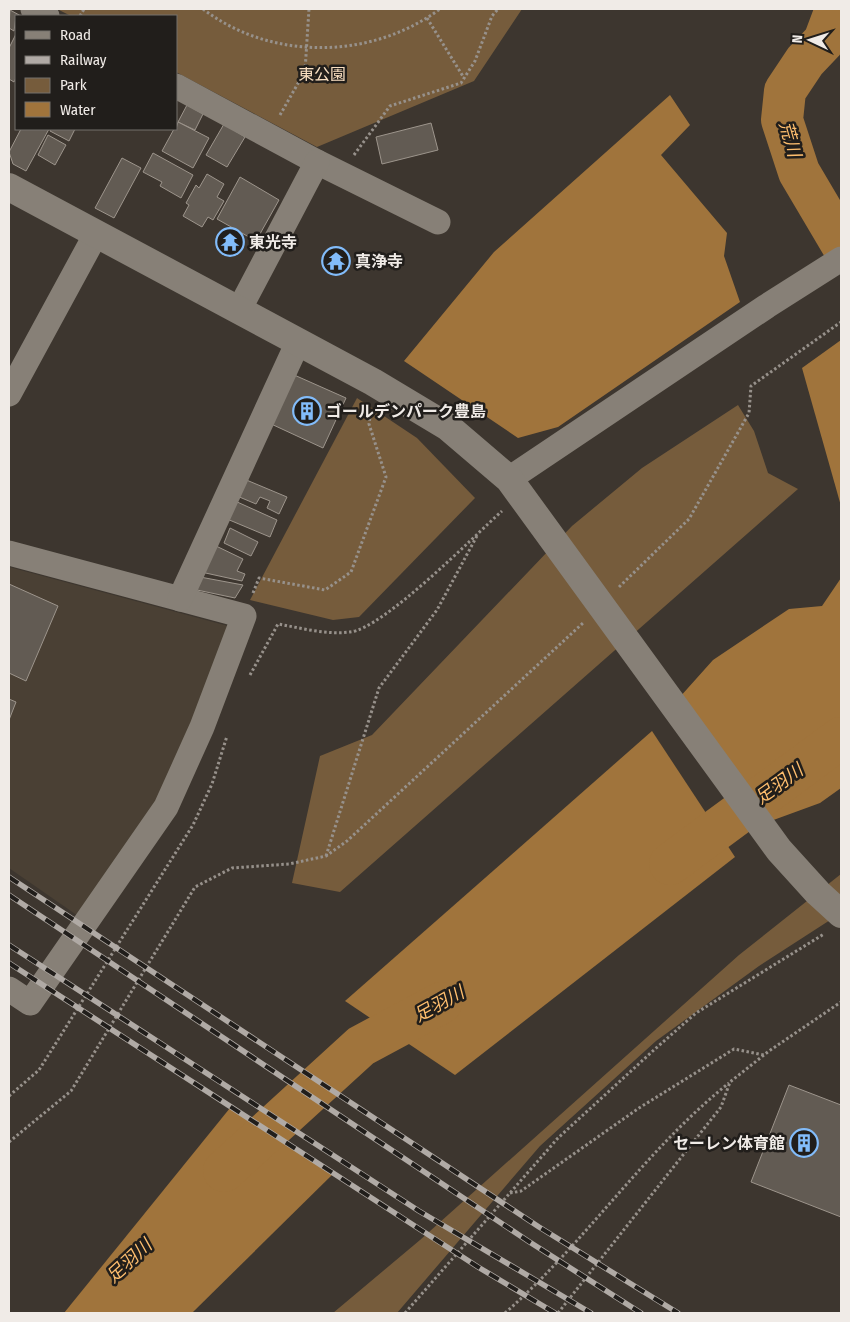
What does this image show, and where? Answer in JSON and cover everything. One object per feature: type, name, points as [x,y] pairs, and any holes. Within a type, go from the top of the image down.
[{"type":"street","points":[[33,9],[45,15]]},
{"type":"street","points":[[178,87],[317,162],[438,222]]},
{"type":"street","points":[[239,310],[317,162]]},
{"type":"street","points":[[9,187],[373,382],[448,427],[508,493],[779,850],[818,893],[833,924]]},
{"type":"street","points":[[9,394],[96,234]]},
{"type":"street","points":[[508,493],[767,306],[841,259]]},
{"type":"street","points":[[180,599],[298,342]]},
{"type":"street","points":[[9,553],[244,616],[202,727],[166,807],[30,1003],[9,989]]},
{"type":"path","points":[[203,9],[218,20],[251,35],[278,44],[337,48],[366,42],[402,31],[440,9]]},
{"type":"path","points":[[279,117],[305,71],[309,9]]},
{"type":"path","points":[[340,173],[390,106],[461,83],[475,61],[492,16],[498,9]]},
{"type":"path","points":[[427,18],[464,78]]},
{"type":"path","points":[[612,594],[688,520],[749,413],[751,386],[841,322]]},
{"type":"path","points":[[244,616],[259,578],[325,590],[351,572],[386,477],[370,424],[373,382]]},
{"type":"path","points":[[326,856],[379,688],[437,610],[480,531],[508,493]]},
{"type":"path","points":[[245,684],[278,624],[327,632],[352,632],[376,621],[425,582],[480,531]]},
{"type":"path","points":[[9,1142],[71,1091],[194,886],[232,868],[289,864],[326,856],[348,841],[585,621]]},
{"type":"path","points":[[9,1096],[39,1070],[193,825],[212,784],[229,729]]},
{"type":"path","points":[[405,1313],[558,1138],[696,1013],[833,924]]},
{"type":"path","points":[[505,1313],[579,1239],[631,1177],[699,1107],[765,1055],[841,1002]]},
{"type":"path","points":[[510,1193],[521,1191],[640,1108],[734,1049],[765,1055]]},
{"type":"path","points":[[558,1313],[721,1107],[730,1082]]},
{"type":"shaded area","points":[[9,567],[228,626],[193,722],[158,803],[81,918],[9,868]]},
{"type":"green space","name":"東公園","points":[[57,9],[522,9],[474,81],[317,147],[178,73],[178,15],[69,15]]},
{"type":"green space","points":[[357,398],[417,438],[475,498],[359,617],[333,620],[250,600]]},
{"type":"green space","points":[[738,405],[754,431],[768,473],[798,489],[340,892],[292,883],[320,756],[372,735],[572,526],[642,468]]},
{"type":"green space","points":[[841,874],[841,913],[759,966],[656,1041],[540,1146],[397,1313],[333,1313],[420,1240],[739,955]]},
{"type":"water","points":[[670,95],[690,125],[661,155],[727,233],[724,256],[740,302],[558,427],[518,438],[404,361],[494,252]]},
{"type":"water","points":[[841,340],[841,506],[802,368]]},
{"type":"water","points":[[841,578],[841,788],[820,803],[768,822],[679,698],[713,660],[789,609],[822,606]]},
{"type":"water","points":[[652,731],[735,857],[455,1075],[345,1001]]},
{"type":"water","points":[[230,1108],[334,1173],[192,1313],[64,1313]]},
{"type":"building","points":[[10,10],[19,15],[15,15],[14,31],[9,28]]},
{"type":"building","points":[[15,36],[14,82],[9,79],[9,48]]},
{"type":"building","points":[[187,105],[203,114],[195,130],[178,122]]},
{"type":"building","points":[[178,122],[209,138],[193,168],[162,151],[173,130],[178,130]]},
{"type":"building","points":[[431,123],[438,150],[382,164],[376,137]]},
{"type":"building","points":[[224,124],[245,137],[227,167],[206,155]]},
{"type":"building","points":[[20,130],[48,130],[26,171],[13,164],[9,152]]},
{"type":"building","points":[[50,130],[74,130],[69,141]]},
{"type":"building","points":[[48,135],[66,145],[55,165],[38,155]]},
{"type":"building","points":[[153,153],[193,175],[181,198],[160,186],[162,182],[143,172]]},
{"type":"building","points":[[122,158],[141,168],[114,218],[95,208]]},
{"type":"building","points":[[207,174],[224,184],[217,197],[224,201],[213,220],[208,217],[202,227],[183,216],[189,205],[186,203],[196,185],[199,188]]},
{"type":"building","points":[[240,177],[279,200],[256,241],[217,219]]},
{"type":"building","name":"ゴールデンパーク豊島","points":[[292,374],[346,398],[323,448],[269,423]]},
{"type":"building","points":[[244,479],[287,497],[279,514],[267,508],[270,501],[260,497],[256,504],[237,496]]},
{"type":"building","points":[[235,501],[277,520],[270,537],[227,519]]},
{"type":"building","points":[[230,528],[258,542],[251,556],[224,543]]},
{"type":"building","points":[[214,545],[243,559],[237,571],[245,574],[242,581],[201,572]]},
{"type":"building","points":[[200,577],[243,585],[235,598],[197,590]]},
{"type":"building","points":[[9,584],[58,606],[26,681],[9,673]]},
{"type":"building","points":[[9,699],[16,702],[9,720]]},
{"type":"building","name":"セーレン体育館","points":[[789,1085],[841,1105],[841,1217],[751,1182]]},
{"type":"waterway","name":"荒川","points":[[836,9],[824,41],[805,61],[785,91],[782,120],[799,172],[841,243]]},
{"type":"waterway","name":"足羽川","points":[[670,864],[841,738]]},
{"type":"waterway","name":"足羽川","points":[[224,1171],[361,1046],[441,1003]]},
{"type":"railway","points":[[9,877],[539,1227],[678,1313]]},
{"type":"railway","points":[[9,895],[528,1241],[641,1313]]},
{"type":"railway","points":[[9,945],[419,1211],[591,1313]]},
{"type":"railway","points":[[9,963],[478,1267],[555,1313]]},
{"type":"place","name":"東光寺","points":[[230,242]]},
{"type":"place","name":"真浄寺","points":[[336,261]]},
{"type":"place","name":"ゴールデンパーク豊島","points":[[307,411]]},
{"type":"place","name":"セーレン体育館","points":[[804,1143]]}]
